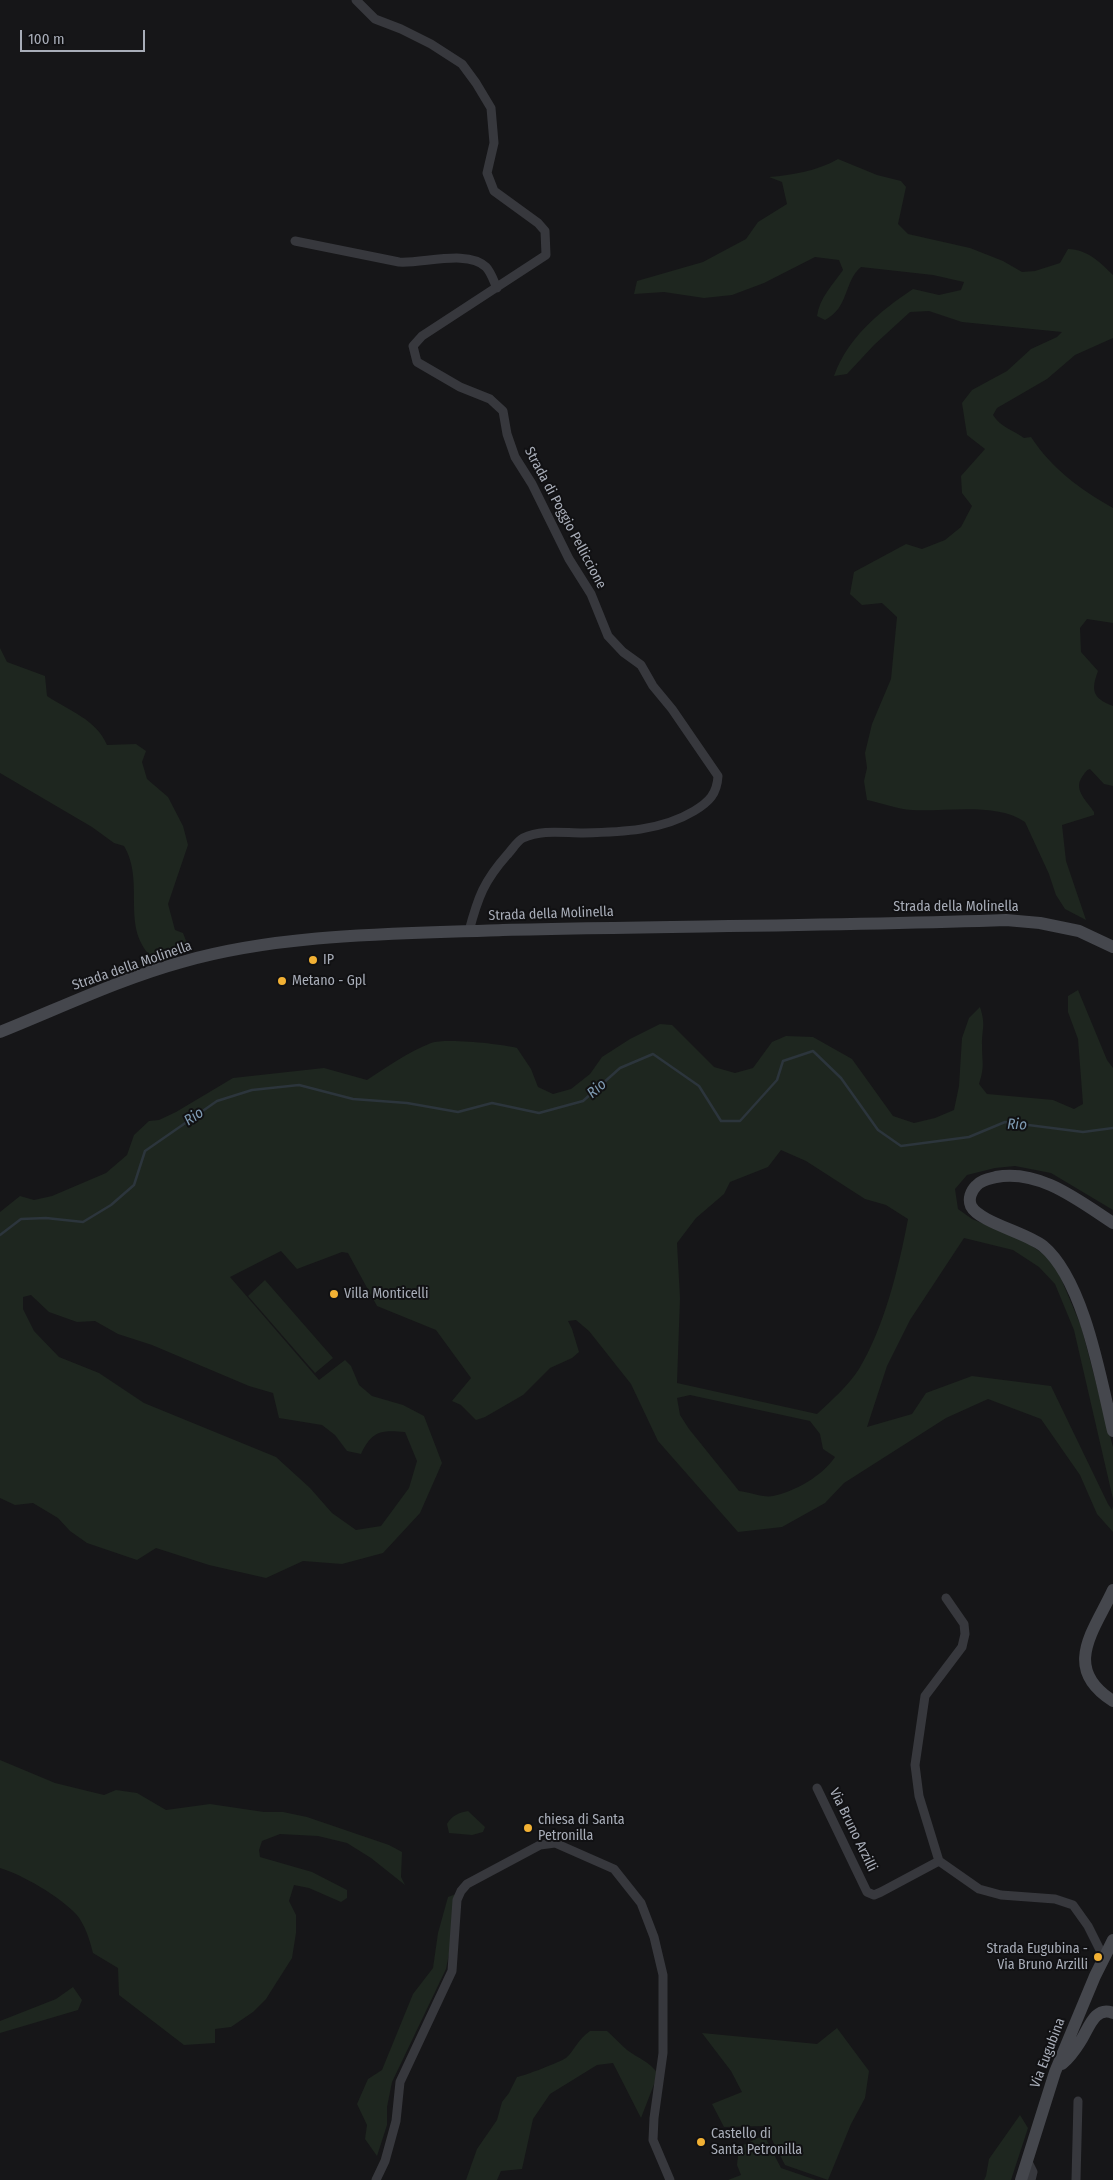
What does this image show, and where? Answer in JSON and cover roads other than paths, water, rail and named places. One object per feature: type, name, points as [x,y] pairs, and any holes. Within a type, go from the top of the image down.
[{"type":"main road","name":"Strada della Molinella","points":[[0,1032],[139,976],[183,962],[273,944],[365,935],[1006,920],[1040,923],[1080,931],[1113,947]]},
{"type":"main road","points":[[1113,1223],[1059,1189],[1024,1178],[1002,1176],[987,1179],[977,1184],[970,1196],[971,1206],[979,1216],[1024,1234],[1043,1246],[1066,1273],[1078,1300],[1113,1431]]},
{"type":"main road","points":[[1113,1590],[1089,1638],[1085,1658],[1086,1674],[1113,1701]]},
{"type":"main road","name":"Via Eugubina","points":[[1021,2180],[1055,2072],[1113,1940]]},
{"type":"main road","points":[[1055,2072],[1082,2040],[1090,2023],[1100,2013],[1113,2013]]},
{"type":"street","name":"Strada di Poggio Pelliccione","points":[[356,0],[375,19],[423,40],[462,64],[491,108],[494,143],[487,173],[494,191],[538,223],[545,231],[546,255],[422,336],[413,346],[417,362],[444,378],[490,399],[503,411],[507,434],[516,457],[532,484],[569,559],[591,594],[608,636],[623,652],[640,664],[653,686],[672,709],[718,776],[717,789],[704,805],[684,817],[657,827],[617,832],[544,832],[522,838],[491,874],[477,899],[468,932]]},
{"type":"street","points":[[296,241],[398,262],[413,263],[442,259],[469,259],[486,267],[497,288]]},
{"type":"street","points":[[946,1598],[964,1624],[965,1634],[962,1647],[925,1696],[915,1765],[919,1796],[939,1861],[979,1889],[1001,1895],[1055,1899],[1073,1905],[1088,1926],[1104,1958]]},
{"type":"street","name":"Via Bruno Arzilli","points":[[817,1788],[867,1892],[874,1895],[881,1892],[939,1861]]},
{"type":"street","points":[[376,2180],[385,2161],[396,2121],[400,2082],[452,1971],[457,1900],[461,1891],[467,1884],[540,1845],[555,1843],[614,1869],[641,1903],[654,1937],[662,1975],[663,2054],[654,2118],[654,2140],[670,2180]]},
{"type":"street","points":[[1076,2180],[1078,2101]]},
{"type":"street","points":[[1027,2160],[1033,2172],[1032,2180]]},
{"type":"waterway","name":"Rio","points":[[0,1235],[21,1219],[46,1218],[83,1222],[111,1205],[134,1185],[145,1151],[217,1101],[252,1090],[299,1085],[353,1099],[407,1103],[458,1112],[492,1103],[539,1113],[583,1101],[620,1068],[653,1054],[699,1086],[721,1121],[740,1121],[777,1080],[783,1061],[813,1051],[841,1078],[878,1130],[901,1146],[969,1137],[1005,1122],[1083,1132],[1113,1128]]},
{"type":"place","name":"IP","points":[[313,960]]},
{"type":"place","name":"Metano - Gpl","points":[[282,981]]},
{"type":"place","name":"Villa Monticelli","points":[[334,1294]]},
{"type":"place","name":"chiesa di Santa Petronilla","points":[[528,1828]]},
{"type":"place","name":"Strada Eugubina - Via Bruno Arzilli","points":[[1098,1957]]},
{"type":"place","name":"Castello di Santa Petronilla","points":[[701,2142]]}]
